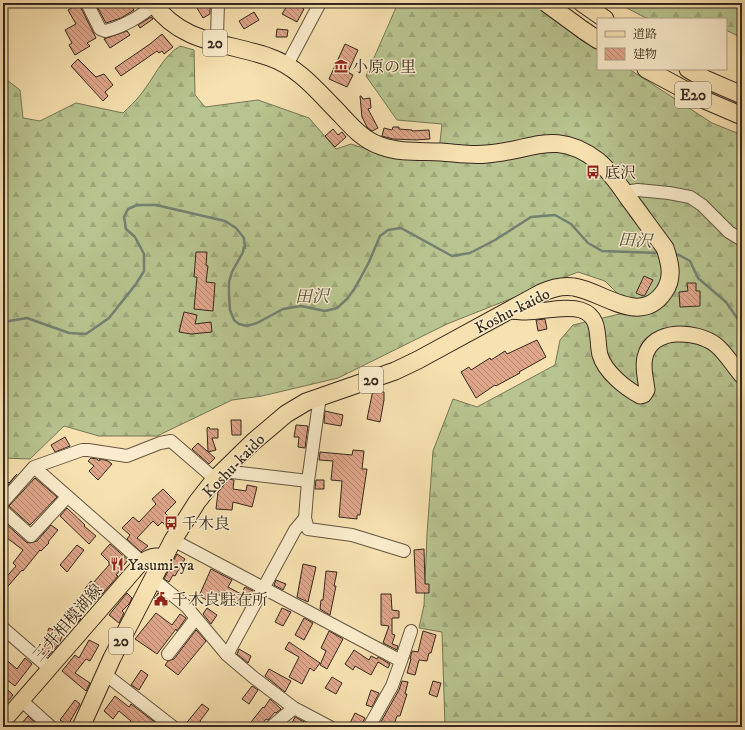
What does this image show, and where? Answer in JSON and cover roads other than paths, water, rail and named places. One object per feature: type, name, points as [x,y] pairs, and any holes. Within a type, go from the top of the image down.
[{"type":"highway","name":"Koshu-kaido","points":[[81,727],[105,674],[164,557],[196,502],[219,475],[253,442],[286,414],[298,406],[320,396],[395,371],[553,288],[563,286],[574,287],[583,289],[610,301],[626,306],[641,306],[648,305],[659,298],[667,287],[671,273],[664,248],[626,194],[599,161],[584,152],[561,143],[538,144],[488,154],[475,155],[407,151],[381,146],[366,139],[356,131],[313,86],[287,65],[270,57],[193,36],[180,29],[161,14],[154,4]]},
{"type":"highway","points":[[584,5],[604,18]]},
{"type":"highway","points":[[545,9],[597,39]]},
{"type":"highway","name":"E20","points":[[648,70],[700,98],[742,116]]},
{"type":"highway","name":"E20","points":[[690,70],[742,95]]},
{"type":"main road","points":[[508,311],[526,312],[573,309],[582,311],[591,316],[596,323],[600,355],[606,366],[618,382],[640,396],[644,395],[647,390],[645,357],[649,347],[656,340],[676,334],[706,338],[717,345],[742,376]]},
{"type":"main road","points":[[142,562],[155,555],[164,557]]},
{"type":"main road","name":"三井相模湖線","points":[[3,722],[142,562]]},
{"type":"street","points":[[87,3],[100,29],[105,31],[128,23],[148,10],[154,4]]},
{"type":"street","points":[[215,43],[217,35],[218,3]]},
{"type":"street","points":[[287,65],[320,3]]},
{"type":"street","points":[[545,9],[553,3]]},
{"type":"street","points":[[626,194],[638,190],[669,192],[690,196],[702,205],[729,232],[742,240]]},
{"type":"street","points":[[320,396],[304,518],[308,529],[352,536],[404,551]]},
{"type":"street","points":[[3,502],[34,467],[82,450],[127,456],[160,443],[171,441],[219,475],[308,481]]},
{"type":"street","points":[[34,467],[67,498],[142,562]]},
{"type":"street","points":[[3,511],[32,536],[67,498]]},
{"type":"street","points":[[227,655],[295,530],[304,518]]},
{"type":"street","points":[[173,540],[401,661]]},
{"type":"street","points":[[153,579],[186,606],[227,655],[253,677],[294,708],[330,727]]},
{"type":"street","points":[[168,654],[196,618]]},
{"type":"street","points":[[3,628],[50,669]]},
{"type":"street","points":[[369,727],[392,686],[411,631]]},
{"type":"street","points":[[105,674],[173,727]]},
{"type":"street","points":[[22,701],[51,727]]},
{"type":"street","points":[[271,727],[294,708]]},
{"type":"waterway","name":"田沢","points":[[3,322],[27,318],[69,333],[86,334],[109,318],[136,284],[144,271],[144,254],[135,237],[126,229],[124,217],[128,209],[137,205],[156,205],[225,221],[236,228],[244,238],[245,248],[244,247],[243,252],[232,272],[229,282],[230,310],[234,320],[239,324],[247,326],[257,323],[283,309],[301,306],[325,311],[337,308],[347,299],[355,288],[369,262],[380,236],[388,230],[401,228],[452,256],[470,253],[495,240],[531,217],[555,215],[571,224],[588,243],[602,251],[659,253]]},
{"type":"waterway","name":"田沢","points":[[674,254],[690,261],[698,278],[726,302],[742,325]]},
{"type":"place","name":"小原の里","points":[[341,66]]},
{"type":"place","name":"底沢","points":[[593,172]]},
{"type":"place","name":"千木良","points":[[171,523]]},
{"type":"place","name":"Yasumi-ya","points":[[117,564]]},
{"type":"place","name":"千木良駐在所","points":[[161,599]]}]
